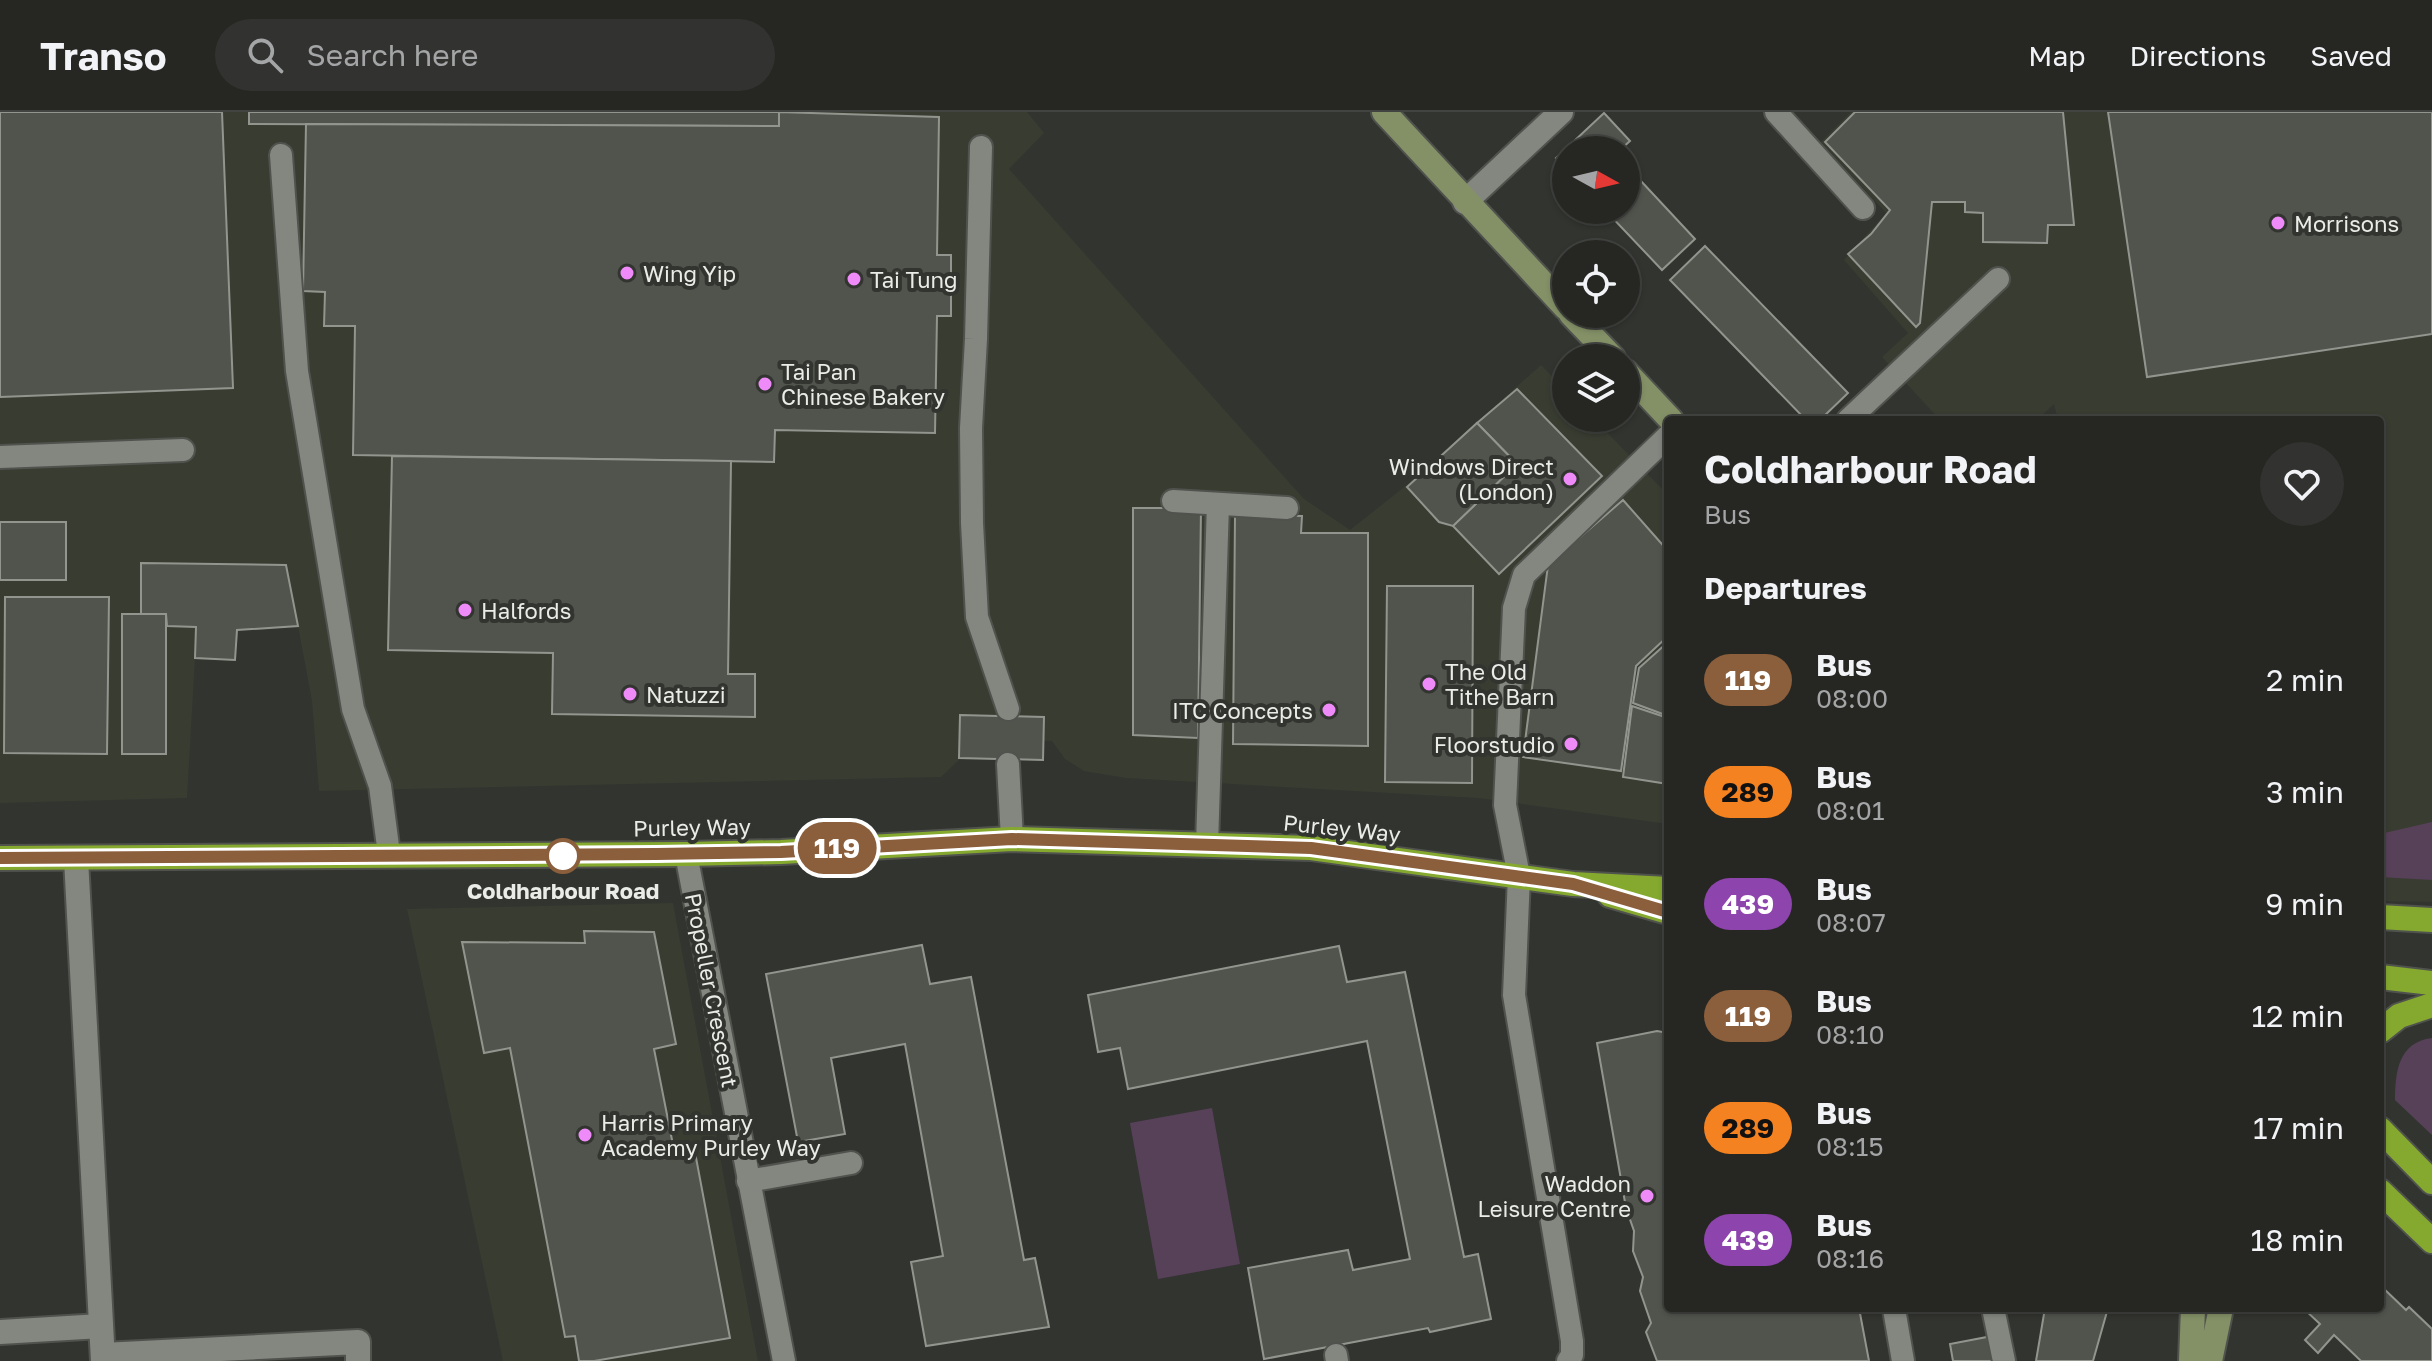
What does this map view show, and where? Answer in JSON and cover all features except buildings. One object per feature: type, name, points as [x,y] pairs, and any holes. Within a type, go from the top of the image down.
[{"type":"highway","name":"Purley Way","points":[[0,858],[686,854],[1012,839],[1311,848],[1573,884],[1664,889]]},
{"type":"highway","name":"Purley Way","points":[[1573,884],[1664,911]]},
{"type":"highway","points":[[2384,917],[2432,920]]},
{"type":"highway","points":[[2384,977],[2432,983]]},
{"type":"highway","points":[[2384,1028],[2399,1016],[2432,1005]]},
{"type":"highway","points":[[2384,1133],[2432,1182]]},
{"type":"highway","points":[[2384,1195],[2432,1241]]},
{"type":"main road","points":[[1384,112],[1552,293]]},
{"type":"main road","points":[[1584,328],[1600,344]]},
{"type":"main road","points":[[1640,387],[1667,416]]},
{"type":"main road","points":[[2191,1361],[2193,1312]]},
{"type":"main road","points":[[2210,1361],[2220,1312]]},
{"type":"street","points":[[1465,202],[1561,112]]},
{"type":"street","points":[[76,859],[103,1358],[358,1342],[358,1361]]},
{"type":"street","points":[[0,1332],[101,1326]]},
{"type":"lane","points":[[1776,112],[1863,208]]},
{"type":"lane","points":[[981,147],[971,428],[972,523],[977,617],[1008,709]]},
{"type":"lane","points":[[281,155],[297,371],[353,709],[380,786],[389,854]]},
{"type":"lane","points":[[1852,416],[1998,279]]},
{"type":"lane","points":[[1568,1361],[1572,1355],[1572,1341],[1514,995],[1519,876],[1505,805],[1514,608],[1524,575],[1664,440]]},
{"type":"lane","points":[[0,457],[183,450]]},
{"type":"lane","points":[[1173,501],[1287,508]]},
{"type":"lane","points":[[1207,845],[1218,504]]},
{"type":"lane","points":[[1008,764],[1012,839]]},
{"type":"lane","name":"Propeller Crescent","points":[[686,854],[784,1361]]},
{"type":"lane","points":[[748,1181],[851,1163]]},
{"type":"lane","points":[[1895,1312],[1903,1361]]},
{"type":"lane","points":[[1994,1312],[2004,1361]]},
{"type":"shaded area","points":[[0,112],[1027,112],[1044,133],[1009,169],[1304,499],[1350,530],[1403,488],[1541,365],[1552,376],[1552,432],[1607,432],[1664,491],[1664,823],[1478,798],[1126,778],[1084,771],[1065,759],[1052,741],[960,737],[959,760],[941,777],[319,791],[312,701],[298,626],[237,630],[235,660],[195,658],[187,798],[0,803]]},
{"type":"shaded area","points":[[1851,112],[2432,112],[2432,902],[2384,901],[2384,416],[2057,416],[2054,404],[2041,416],[1936,416],[1882,357],[1908,333],[1844,260],[1886,213],[1821,142]]},
{"type":"shaded area","points":[[2432,822],[2432,880],[2384,877],[2384,833]]},
{"type":"shaded area","name":"Harris Primary Academy Purley Way","points":[[673,903],[758,1361],[503,1361],[407,909]]},
{"type":"shaded area","points":[[2432,1038],[2432,1135],[2395,1100],[2396,1079],[2405,1052],[2421,1041]]},
{"type":"shaded area","points":[[1212,1108],[1240,1264],[1158,1279],[1130,1123]]},
{"type":"bus line","name":"119","points":[[0,858],[781,852],[1012,839],[1311,848],[1573,884],[1664,911]]},
{"type":"place","name":"Morrisons","points":[[2278,223]]},
{"type":"place","name":"Wing Yip","points":[[627,273]]},
{"type":"place","name":"Tai Tung","points":[[854,279]]},
{"type":"place","name":"Tai Pan Chinese Bakery","points":[[765,384]]},
{"type":"place","name":"Windows Direct (London)","points":[[1570,479]]},
{"type":"place","name":"Halfords","points":[[465,610]]},
{"type":"place","name":"The Old Tithe Barn","points":[[1429,684]]},
{"type":"place","name":"Natuzzi","points":[[630,694]]},
{"type":"place","name":"ITC Concepts","points":[[1329,710]]},
{"type":"place","name":"Floorstudio","points":[[1571,744]]},
{"type":"place","name":"Coldharbour Road","points":[[563,856]]},
{"type":"place","name":"Harris Primary Academy Purley Way","points":[[585,1135]]},
{"type":"place","name":"Waddon Leisure Centre","points":[[1647,1196]]}]
